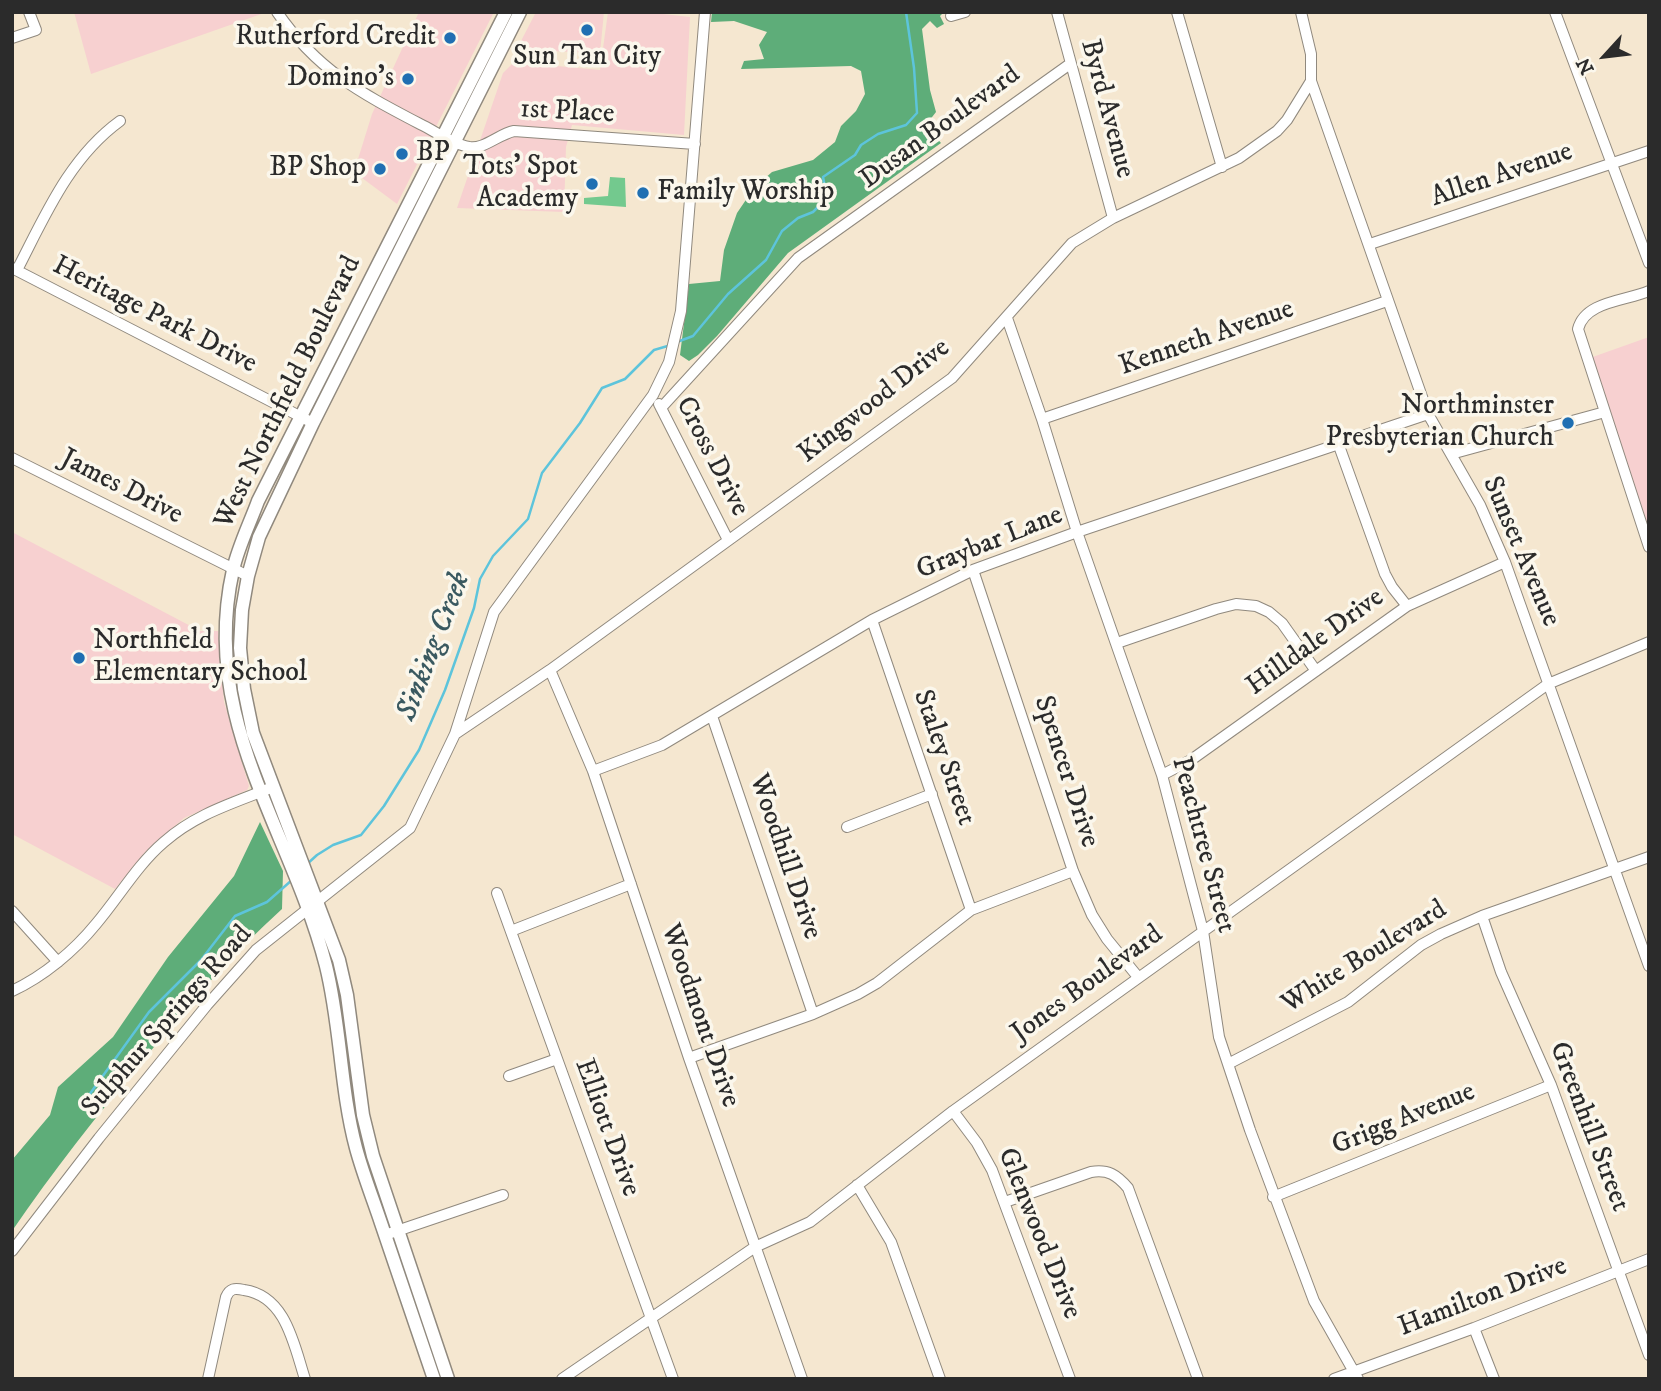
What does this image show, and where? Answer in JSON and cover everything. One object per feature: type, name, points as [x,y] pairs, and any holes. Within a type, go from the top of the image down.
[{"type":"main road","name":"West Northfield Boulevard","points":[[434,1379],[356,1148],[344,1092],[335,1009],[325,964],[241,740],[229,690],[225,637],[233,570],[258,501],[506,12]]},
{"type":"main road","name":"West Northfield Boulevard","points":[[448,1379],[373,1156],[363,1115],[347,995],[339,960],[253,733],[244,689],[240,648],[242,610],[259,537],[313,423],[520,12]]},
{"type":"main road","points":[[333,351],[347,358]]},
{"type":"street","points":[[12,38],[36,30],[29,12]]},
{"type":"street","name":"1st Place","points":[[277,12],[297,40],[323,66],[351,86],[443,136],[471,148],[502,133],[514,131],[695,144]]},
{"type":"street","name":"Sulphur Springs Road","points":[[12,1251],[99,1138],[207,1005],[256,950],[410,828],[455,734],[494,612],[653,395],[674,343],[681,311],[705,12]]},
{"type":"street","points":[[951,16],[965,12]]},
{"type":"street","name":"Byrd Avenue","points":[[1057,12],[1112,218]]},
{"type":"street","points":[[1177,12],[1222,167]]},
{"type":"street","points":[[1301,12],[1311,54],[1311,80]]},
{"type":"street","points":[[1555,12],[1649,263]]},
{"type":"street","name":"Dusan Boulevard","points":[[661,408],[798,258],[1070,64]]},
{"type":"street","name":"Kingwood Drive","points":[[455,734],[550,670],[953,378],[1072,243],[1112,218],[1222,167],[1277,131],[1287,120],[1311,80]]},
{"type":"street","name":"Sunset Avenue","points":[[1311,80],[1429,414],[1479,505],[1505,562],[1649,966]]},
{"type":"street","points":[[15,269],[56,195],[90,146],[120,121]]},
{"type":"street","name":"Allen Avenue","points":[[1370,244],[1649,151]]},
{"type":"street","name":"Heritage Park Drive","points":[[15,269],[313,423]]},
{"type":"street","points":[[1649,290],[1594,309],[1580,320],[1578,329],[1649,547]]},
{"type":"street","name":"Kenneth Avenue","points":[[1042,419],[1387,301]]},
{"type":"street","name":"Peachtree Street","points":[[1007,318],[1077,532],[1162,775],[1203,931],[1219,1037],[1273,1197],[1314,1301],[1357,1375]]},
{"type":"street","name":"Cross Drive","points":[[653,395],[728,540]]},
{"type":"street","points":[[1451,454],[1605,412]]},
{"type":"street","name":"Graybar Lane","points":[[593,771],[662,745],[872,620],[973,570],[1077,532],[1429,414]]},
{"type":"street","points":[[1338,443],[1385,574],[1407,606]]},
{"type":"street","name":"James Drive","points":[[12,458],[248,576]]},
{"type":"street","name":"Hilldale Drive","points":[[1162,775],[1191,760],[1407,606],[1505,562]]},
{"type":"street","name":"Spencer Drive","points":[[973,570],[1073,871],[1092,915],[1107,939],[1138,977]]},
{"type":"street","points":[[1117,643],[1216,608],[1236,604],[1256,606],[1282,623],[1316,671]]},
{"type":"street","name":"Staley Street","points":[[872,620],[971,910]]},
{"type":"street","name":"Jones Boulevard","points":[[562,1379],[755,1247],[810,1222],[953,1111],[1548,684],[1649,642]]},
{"type":"street","name":"Woodmont Drive","points":[[550,670],[593,771],[689,1058],[802,1379]]},
{"type":"street","name":"Woodhill Drive","points":[[712,716],[813,1014]]},
{"type":"street","points":[[12,991],[58,962],[95,926],[162,843],[192,820],[274,787]]},
{"type":"street","points":[[847,827],[932,794]]},
{"type":"street","name":"White Boulevard","points":[[1228,1064],[1348,1002],[1421,945],[1482,916],[1649,857]]},
{"type":"street","points":[[689,1058],[813,1014],[858,994],[877,983],[971,910],[1073,871]]},
{"type":"street","points":[[511,932],[631,884]]},
{"type":"street","name":"Elliott Drive","points":[[497,893],[673,1379]]},
{"type":"street","points":[[12,911],[58,962]]},
{"type":"street","name":"Greenhill Street","points":[[1482,916],[1501,972],[1551,1085],[1649,1355]]},
{"type":"street","points":[[509,1076],[557,1059]]},
{"type":"street","name":"Grigg Avenue","points":[[1273,1197],[1551,1085]]},
{"type":"street","name":"Glenwood Drive","points":[[953,1111],[984,1155],[1005,1202],[1070,1379]]},
{"type":"street","points":[[1005,1202],[1091,1172],[1102,1170],[1120,1179],[1128,1188],[1198,1379]]},
{"type":"street","points":[[857,1185],[891,1242],[940,1379]]},
{"type":"street","points":[[385,1234],[503,1195]]},
{"type":"street","name":"Hamilton Drive","points":[[1334,1379],[1357,1375],[1649,1259]]},
{"type":"street","points":[[208,1379],[226,1297],[234,1288],[250,1291],[274,1306],[288,1325],[305,1379]]},
{"type":"street","points":[[1474,1328],[1494,1379]]},
{"type":"shaded area","points":[[74,12],[267,12],[91,74]]},
{"type":"shaded area","points":[[419,12],[494,12],[397,204],[354,172],[372,114]]},
{"type":"shaded area","points":[[536,12],[604,12],[600,53],[524,50],[521,41]]},
{"type":"shaded area","points":[[608,12],[645,12],[690,17],[684,135],[572,125],[566,147],[564,212],[457,208],[503,73],[514,62],[600,70]]},
{"type":"shaded area","points":[[1649,337],[1649,547],[1587,359]]},
{"type":"shaded area","points":[[12,532],[200,631],[218,631],[224,702],[249,786],[247,790],[184,818],[146,851],[115,889],[12,834]]},
{"type":"green space","points":[[712,12],[944,12],[940,16],[944,24],[937,28],[930,21],[922,29],[930,90],[936,112],[929,121],[931,132],[941,143],[788,253],[717,336],[689,361],[680,355],[689,284],[720,281],[724,250],[737,213],[754,188],[772,172],[813,160],[835,142],[841,126],[856,111],[865,94],[861,71],[851,66],[741,69],[744,61],[764,59],[759,45],[767,32],[734,21],[711,22]]},
{"type":"green space","points":[[610,177],[625,178],[626,207],[584,204],[584,198],[608,196]]},
{"type":"green space","points":[[260,822],[283,871],[282,909],[228,962],[110,1100],[12,1231],[12,1160],[50,1115],[58,1087],[113,1037],[168,957],[234,876]]},
{"type":"waterway","name":"Sinking Creek","points":[[677,342],[693,336],[728,294],[766,260],[782,231],[798,218],[813,212],[827,198],[823,177],[855,155],[861,145],[878,134],[906,125],[917,113],[906,12]]},
{"type":"waterway","name":"Sinking Creek","points":[[306,865],[333,845],[361,835],[384,806],[419,750],[445,690],[474,608],[480,579],[493,556],[528,519],[542,473],[580,423],[602,388],[625,379],[654,350],[671,345]]},
{"type":"waterway","name":"Sinking Creek","points":[[84,1102],[149,1012],[201,960],[235,916],[267,902],[292,880]]},
{"type":"place","name":"Sun Tan City","points":[[587,30]]},
{"type":"place","name":"Rutherford Credit","points":[[450,38]]},
{"type":"place","name":"Domino's","points":[[408,79]]},
{"type":"place","name":"BP","points":[[402,154]]},
{"type":"place","name":"BP Shop","points":[[380,169]]},
{"type":"place","name":"Tots' Spot Academy","points":[[592,184]]},
{"type":"place","name":"Family Worship","points":[[643,193]]},
{"type":"place","name":"Northminster Presbyterian Church","points":[[1568,423]]},
{"type":"place","name":"Northfield Elementary School","points":[[79,658]]}]
